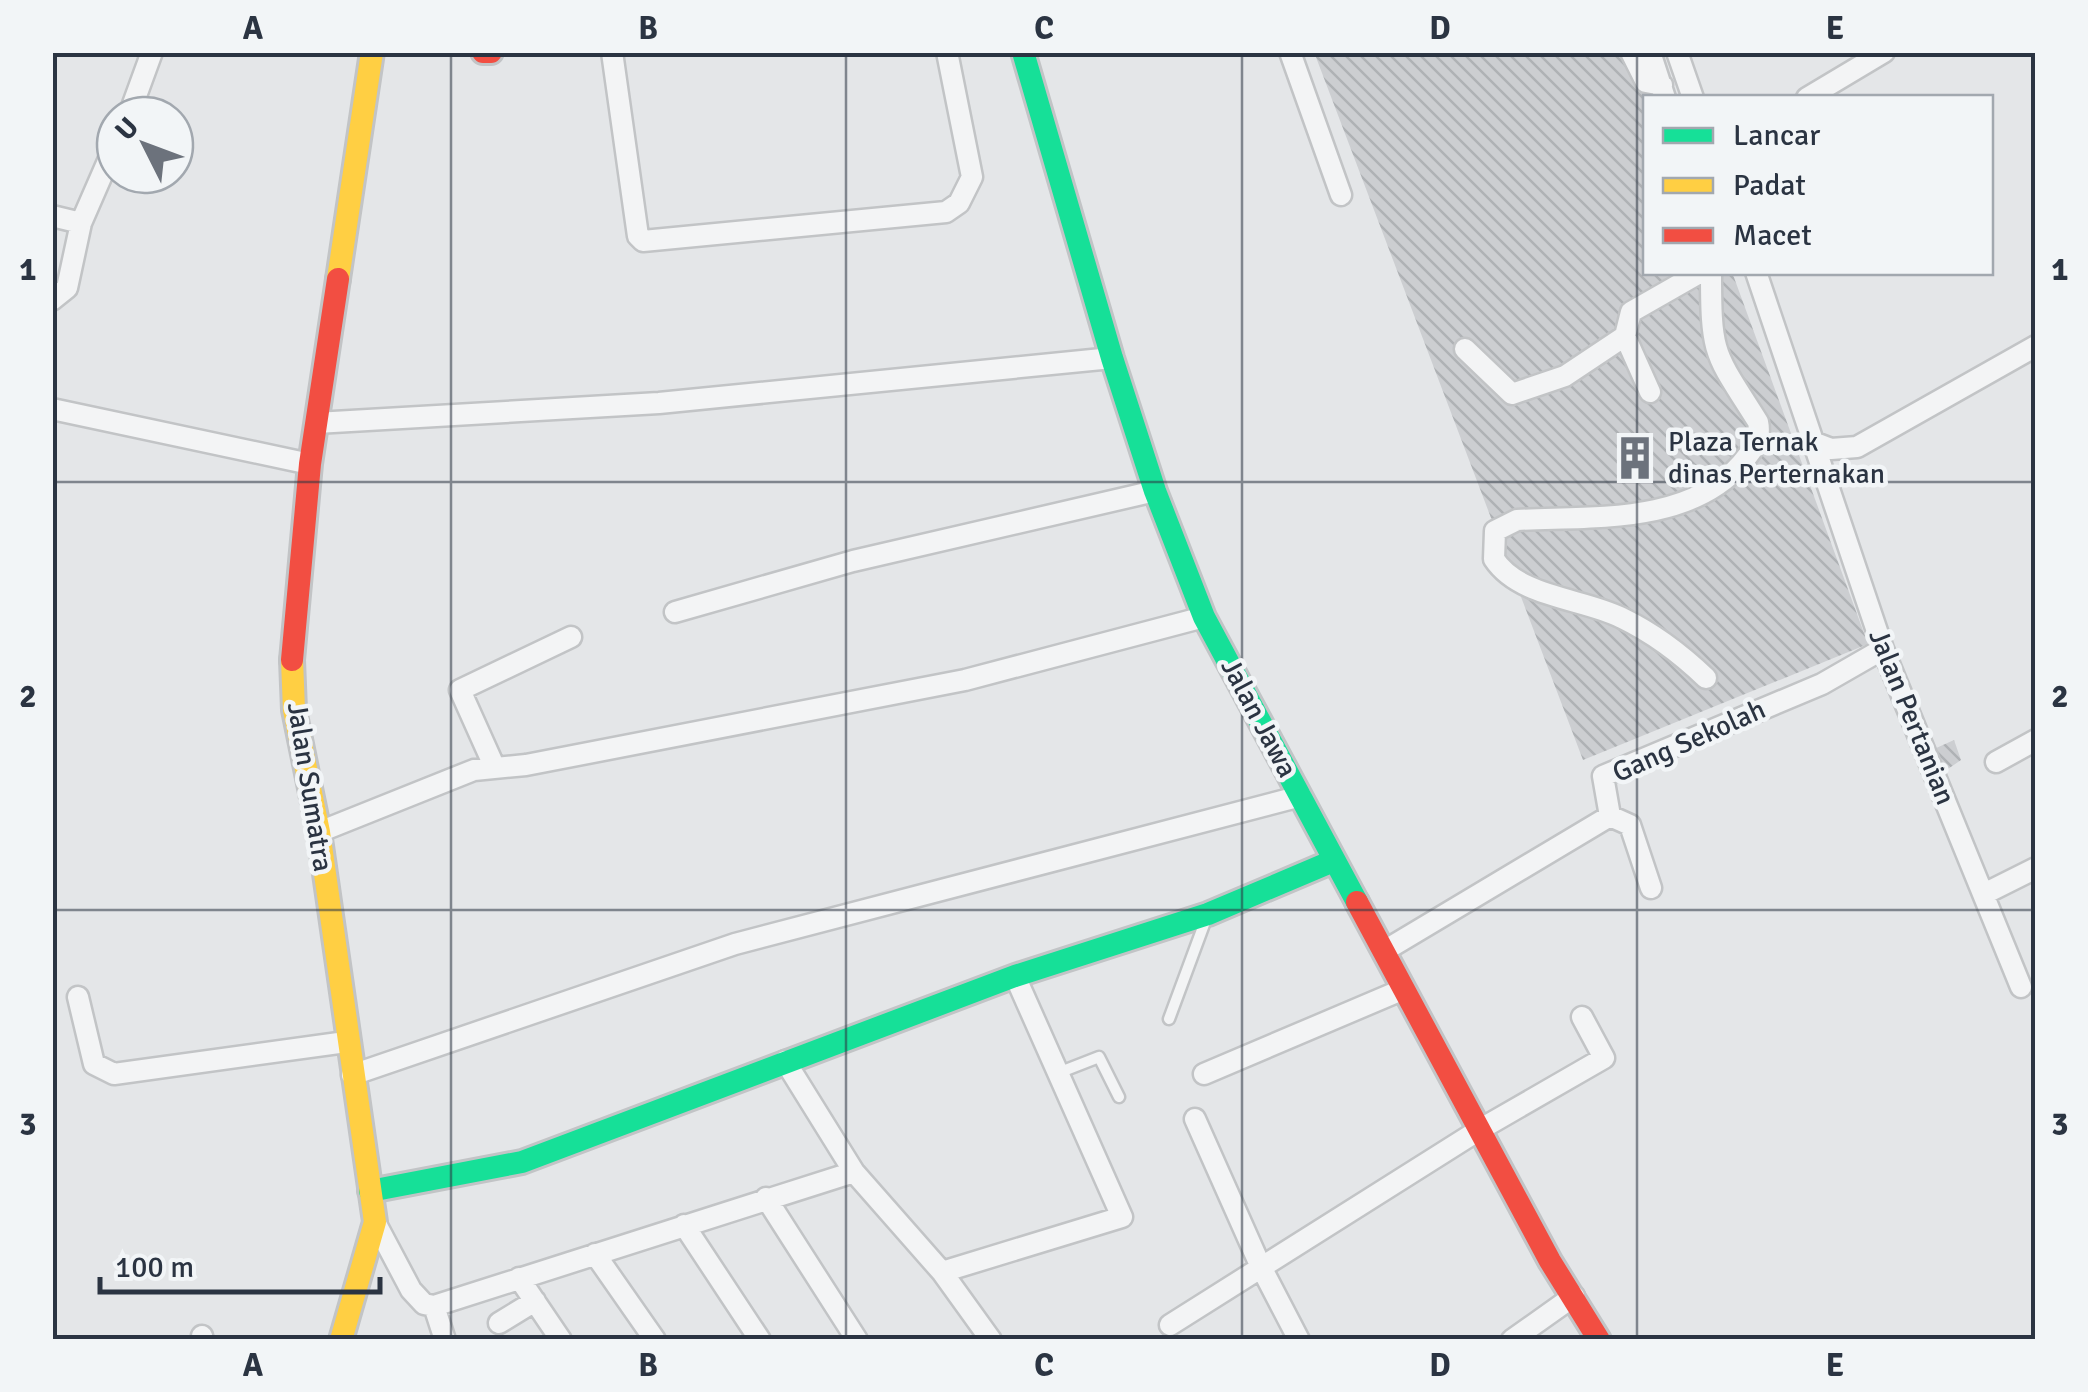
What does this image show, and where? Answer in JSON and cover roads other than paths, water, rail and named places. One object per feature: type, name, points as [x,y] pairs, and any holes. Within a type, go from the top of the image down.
[{"type":"street","points":[[136,95],[152,52]]},
{"type":"street","name":"Jalan Sumatra","points":[[341,1340],[375,1222],[346,1042],[319,832],[294,710],[293,672],[310,464],[372,52]]},
{"type":"street","points":[[483,52],[491,52]]},
{"type":"street","points":[[612,52],[638,236],[643,241],[946,212],[955,208],[972,177],[947,52]]},
{"type":"street","name":"Jalan Jawa","points":[[1023,52],[1112,358],[1155,491],[1204,617],[1479,1130],[1599,1340]]},
{"type":"street","points":[[1290,52],[1341,196]]},
{"type":"street","points":[[1631,52],[1646,82],[1663,91]]},
{"type":"street","points":[[1650,52],[1663,91]]},
{"type":"street","points":[[1677,52],[1692,95]]},
{"type":"street","points":[[1812,95],[1884,52]]},
{"type":"street","points":[[52,300],[67,288],[82,223],[95,192]]},
{"type":"street","points":[[52,216],[82,223]]},
{"type":"street","points":[[1466,349],[1512,394],[1566,376],[1625,336],[1636,305],[1696,275]]},
{"type":"street","points":[[1706,678],[1676,650],[1627,620],[1512,576],[1494,559],[1492,546],[1496,531],[1517,520],[1669,508],[1723,481],[1755,446],[1758,422],[1726,376],[1712,343],[1711,275]]},
{"type":"street","name":"Jalan Pertanian","points":[[1757,275],[1882,648],[2022,987]]},
{"type":"street","points":[[1625,336],[1650,392]]},
{"type":"street","points":[[1813,442],[1831,449],[1858,447],[2036,346]]},
{"type":"street","points":[[316,423],[659,403],[1112,358]]},
{"type":"street","points":[[52,409],[310,464]]},
{"type":"street","points":[[675,612],[853,560],[1155,491]]},
{"type":"street","points":[[319,832],[474,770],[965,680],[1204,617]]},
{"type":"street","points":[[495,768],[460,690],[571,637]]},
{"type":"street","name":"Gang Sekolah","points":[[1384,951],[1610,816],[1603,776],[1822,684],[1882,648]]},
{"type":"street","points":[[1996,762],[2036,740]]},
{"type":"street","points":[[352,1075],[734,944],[1300,796]]},
{"type":"street","points":[[1610,816],[1630,825],[1651,888]]},
{"type":"street","points":[[370,1191],[522,1162],[1015,976],[1208,914],[1333,861]]},
{"type":"street","points":[[1984,894],[2036,868]]},
{"type":"street","points":[[942,1272],[1122,1216],[1015,976]]},
{"type":"street","points":[[1204,1074],[1404,989]]},
{"type":"street","points":[[78,997],[94,1064],[114,1074],[346,1042]]},
{"type":"street","points":[[1170,1325],[1479,1130],[1604,1058],[1582,1017]]},
{"type":"street","points":[[785,1061],[854,1172],[942,1272],[991,1340]]},
{"type":"street","points":[[1194,1119],[1260,1265],[1299,1340]]},
{"type":"street","points":[[375,1222],[412,1290],[424,1304],[434,1306],[854,1172]]},
{"type":"street","points":[[766,1198],[858,1340]]},
{"type":"street","points":[[684,1225],[760,1340]]},
{"type":"street","points":[[595,1254],[655,1340]]},
{"type":"street","points":[[519,1278],[561,1340]]},
{"type":"street","points":[[1512,1340],[1574,1296]]},
{"type":"street","points":[[499,1323],[535,1301]]},
{"type":"street","points":[[434,1306],[446,1340]]},
{"type":"lane","points":[[1168,1019],[1208,914]]},
{"type":"lane","points":[[1058,1073],[1099,1057],[1119,1097]]},
{"type":"place","name":"Plaza Ternak dinas Perternakan","points":[[1635,458]]}]
